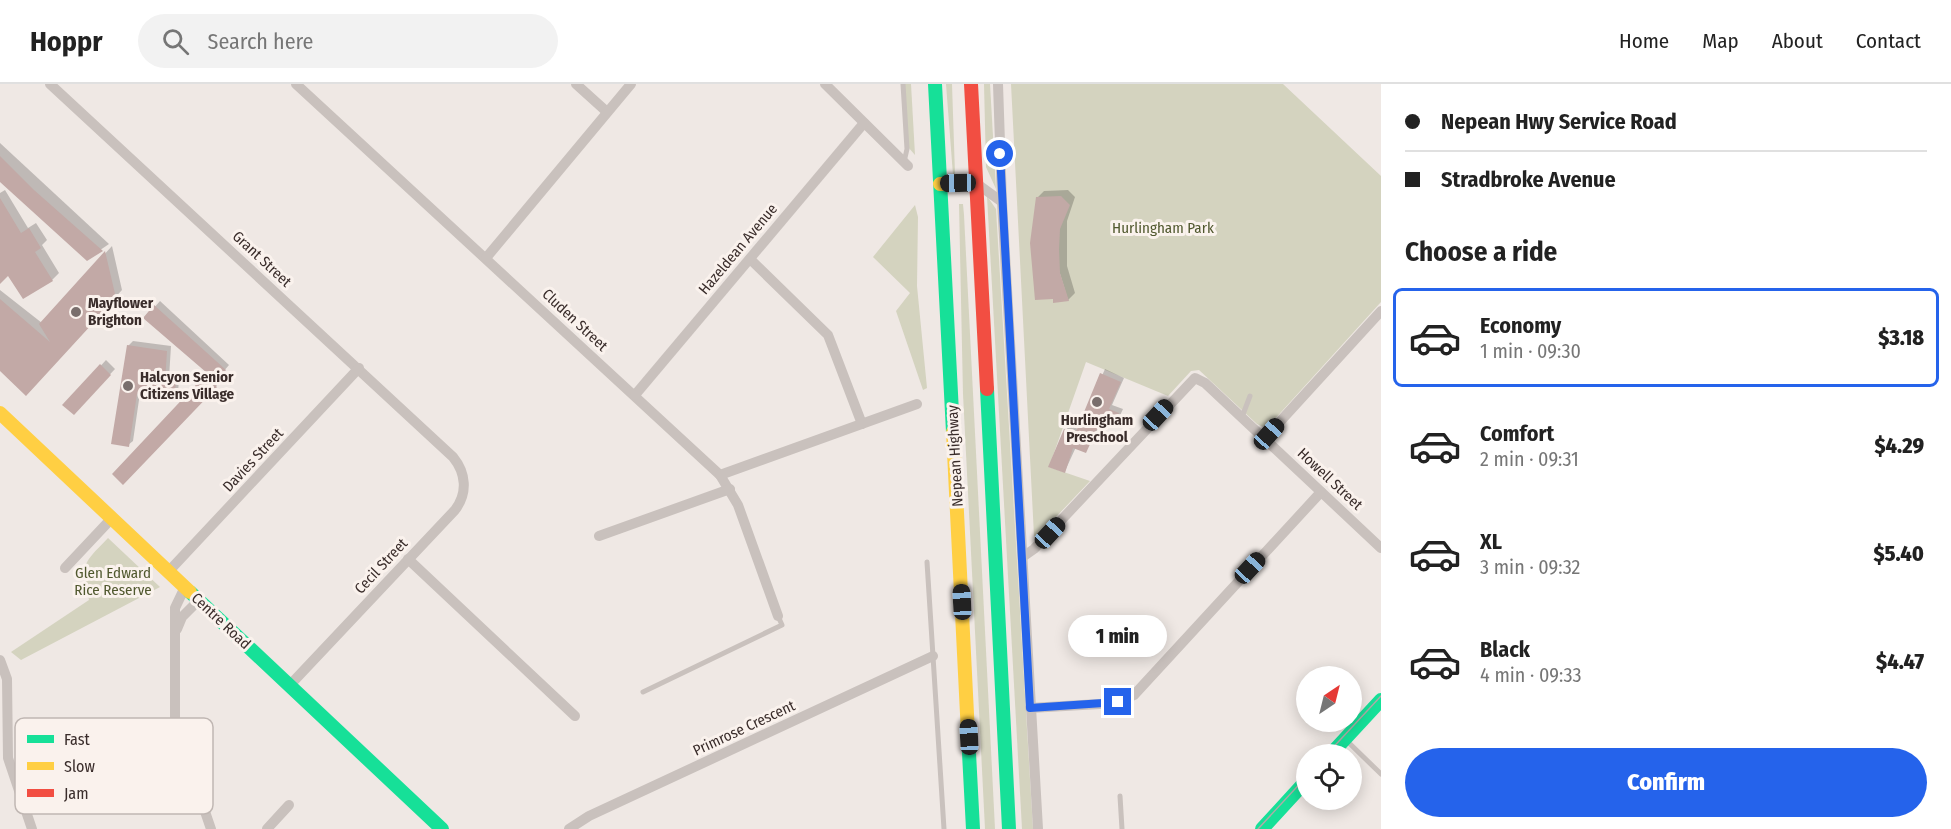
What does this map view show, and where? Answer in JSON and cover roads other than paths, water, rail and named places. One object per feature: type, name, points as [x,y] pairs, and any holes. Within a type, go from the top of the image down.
[{"type":"main road","name":"Nepean Highway","points":[[935,84],[973,829]]},
{"type":"main road","points":[[972,85],[975,183],[1009,829]]},
{"type":"main road","points":[[940,184],[975,183]]},
{"type":"main road","name":"Centre Road","points":[[0,413],[442,829]]},
{"type":"main road","points":[[1340,744],[1381,700]]},
{"type":"main road","points":[[1262,829],[1296,792]]},
{"type":"street","name":"Grant Street","points":[[50,84],[453,457]]},
{"type":"street","name":"Cluden Street","points":[[296,84],[720,475],[730,489],[778,616]]},
{"type":"street","points":[[576,84],[607,112]]},
{"type":"street","points":[[486,258],[631,84]]},
{"type":"street","points":[[825,84],[906,164]]},
{"type":"street","points":[[998,84],[1002,202],[1038,829]]},
{"type":"street","name":"Hazeldean Avenue","points":[[635,395],[864,123]]},
{"type":"street","points":[[975,183],[1002,202]]},
{"type":"street","points":[[750,259],[828,335],[862,424]]},
{"type":"street","points":[[1265,438],[1381,310]]},
{"type":"street","name":"Davies Street","points":[[169,572],[358,368]]},
{"type":"street","name":"Howell Street","points":[[1024,556],[1035,549],[1189,382],[1198,378],[1381,548]]},
{"type":"street","points":[[720,475],[917,404]]},
{"type":"street","name":"Cecil Street","points":[[290,685],[462,499],[463,473],[453,457]]},
{"type":"street","points":[[599,536],[730,489]]},
{"type":"street","points":[[1030,708],[1118,702],[1134,695],[1321,492]]},
{"type":"street","points":[[65,568],[112,518]]},
{"type":"street","points":[[408,559],[575,716]]},
{"type":"street","points":[[176,718],[175,608],[185,586]]},
{"type":"street","points":[[176,629],[182,617],[199,600]]},
{"type":"street","name":"Primrose Crescent","points":[[570,829],[589,816],[933,656]]},
{"type":"street","points":[[0,660],[7,679],[8,758],[15,779]]},
{"type":"street","points":[[267,829],[289,806]]},
{"type":"street","points":[[27,814],[32,829]]},
{"type":"street","points":[[206,814],[211,829]]},
{"type":"lane","points":[[903,84],[906,164]]},
{"type":"lane","points":[[1242,417],[1250,396]]},
{"type":"lane","points":[[927,562],[944,829]]},
{"type":"lane","points":[[642,692],[782,625],[778,616]]},
{"type":"lane","points":[[1345,739],[1381,774]]},
{"type":"lane","points":[[1120,796],[1122,829]]},
{"type":"tram line","points":[[1336,744],[1381,696]]},
{"type":"tram line","points":[[1258,829],[1296,788]]},
{"type":"place","name":"Mayflower Brighton","points":[[76,312]]},
{"type":"place","name":"Halcyon Senior Citizens Village","points":[[128,386]]},
{"type":"place","name":"Hurlingham Preschool","points":[[1097,402]]},
{"type":"park label","name":"Hurlingham Park","points":[[1163,228]]},
{"type":"park label","name":"Glen Edward Rice Reserve","points":[[113,582]]}]
